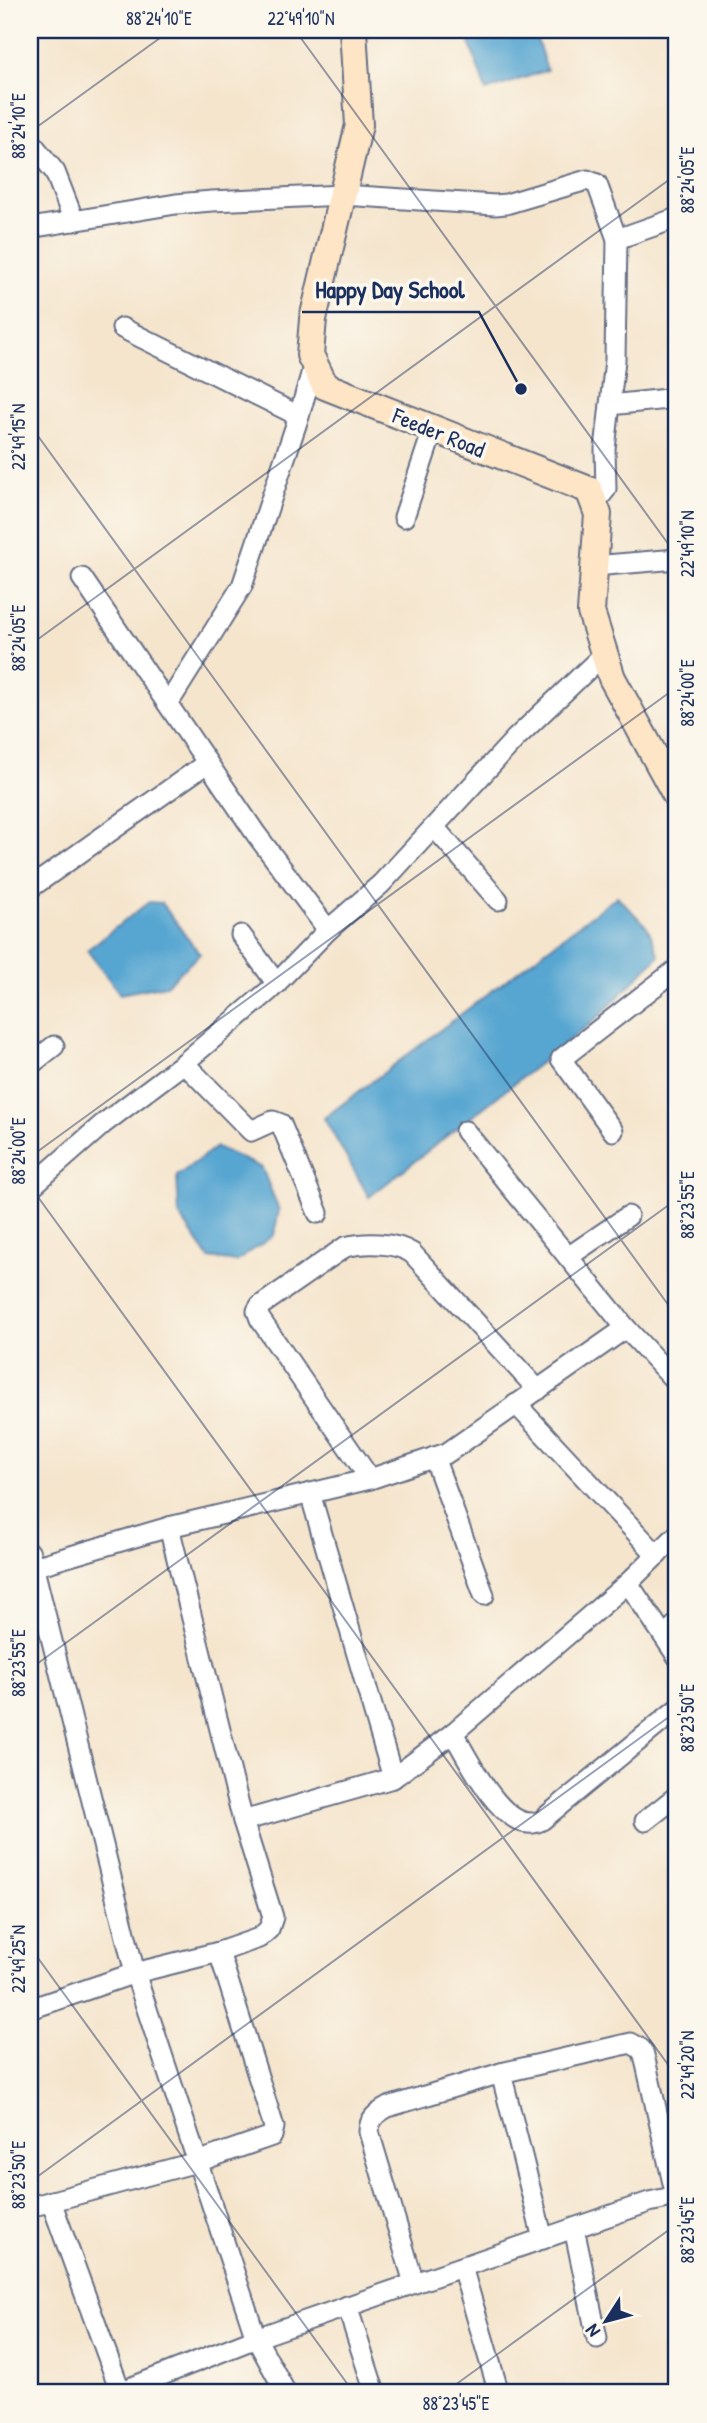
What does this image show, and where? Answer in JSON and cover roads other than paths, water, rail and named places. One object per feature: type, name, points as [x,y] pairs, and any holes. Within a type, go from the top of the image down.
[{"type":"street","points":[[168,704],[242,586],[314,364],[310,355],[313,319],[359,125],[352,30]]},
{"type":"street","points":[[30,141],[55,172],[74,221]]},
{"type":"street","points":[[30,228],[196,202],[344,195],[495,205],[593,180],[597,184],[617,239],[615,360],[606,449],[606,489],[594,504],[598,514],[590,612],[612,678],[677,797]]},
{"type":"street","points":[[617,239],[677,218]]},
{"type":"street","points":[[122,328],[299,416]]},
{"type":"street","name":"Feeder Road","points":[[314,364],[325,386],[589,490],[594,504]]},
{"type":"street","points":[[610,405],[677,398]]},
{"type":"street","points":[[404,517],[433,430]]},
{"type":"street","points":[[594,566],[677,559]]},
{"type":"street","points":[[82,578],[264,845],[328,930]]},
{"type":"street","points":[[30,1188],[103,1124],[184,1063],[276,984],[328,930],[381,884],[516,738],[604,654]]},
{"type":"street","points":[[30,888],[207,763]]},
{"type":"street","points":[[434,827],[498,900]]},
{"type":"street","points":[[241,935],[276,984]]},
{"type":"street","points":[[613,1131],[561,1059],[677,969]]},
{"type":"street","points":[[30,1065],[54,1046]]},
{"type":"street","points":[[184,1063],[251,1130],[273,1121],[281,1124],[318,1213]]},
{"type":"street","points":[[465,1131],[626,1328],[677,1383]]},
{"type":"street","points":[[568,1257],[628,1216]]},
{"type":"street","points":[[370,1479],[257,1311],[260,1306],[345,1247],[360,1244],[398,1247],[412,1253],[538,1390]]},
{"type":"street","points":[[286,2393],[256,2338],[135,1973],[31,1562],[370,1479],[447,1453],[626,1328]]},
{"type":"street","points":[[516,1404],[657,1555]]},
{"type":"street","points":[[434,1457],[484,1595]]},
{"type":"street","points":[[310,1493],[393,1778]]},
{"type":"street","points":[[30,2009],[135,1973],[219,1952],[259,1938],[269,1929],[273,1917],[243,1821],[169,1527]]},
{"type":"street","points":[[243,1821],[393,1778],[453,1733],[628,1583],[677,1535]]},
{"type":"street","points":[[628,1583],[671,1630],[677,1656]]},
{"type":"street","points":[[453,1733],[502,1810],[530,1825],[542,1820],[677,1709]]},
{"type":"street","points":[[645,1821],[677,1796]]},
{"type":"street","points":[[30,2207],[197,2162],[268,2139],[274,2132],[219,1952]]},
{"type":"street","points":[[51,2201],[120,2393],[256,2338],[347,2306],[462,2267],[649,2202],[677,2198],[644,2055],[636,2045],[624,2043],[500,2073],[388,2107],[376,2114],[371,2120],[369,2132],[414,2283]]},
{"type":"street","points":[[500,2073],[543,2239]]},
{"type":"street","points":[[574,2228],[597,2339]]},
{"type":"street","points":[[462,2267],[499,2393]]},
{"type":"street","points":[[347,2306],[375,2393]]},
{"type":"water","points":[[465,30],[534,30],[547,70],[486,91]]},
{"type":"water","points":[[617,896],[648,928],[659,956],[595,1020],[369,1197],[324,1118]]},
{"type":"water","points":[[149,902],[161,903],[200,954],[166,985],[120,994],[87,950]]},
{"type":"water","points":[[216,1147],[262,1168],[279,1210],[274,1235],[236,1262],[209,1258],[179,1215],[177,1176]]},
{"type":"place","name":"Happy Day School","points":[[521,389]]}]
